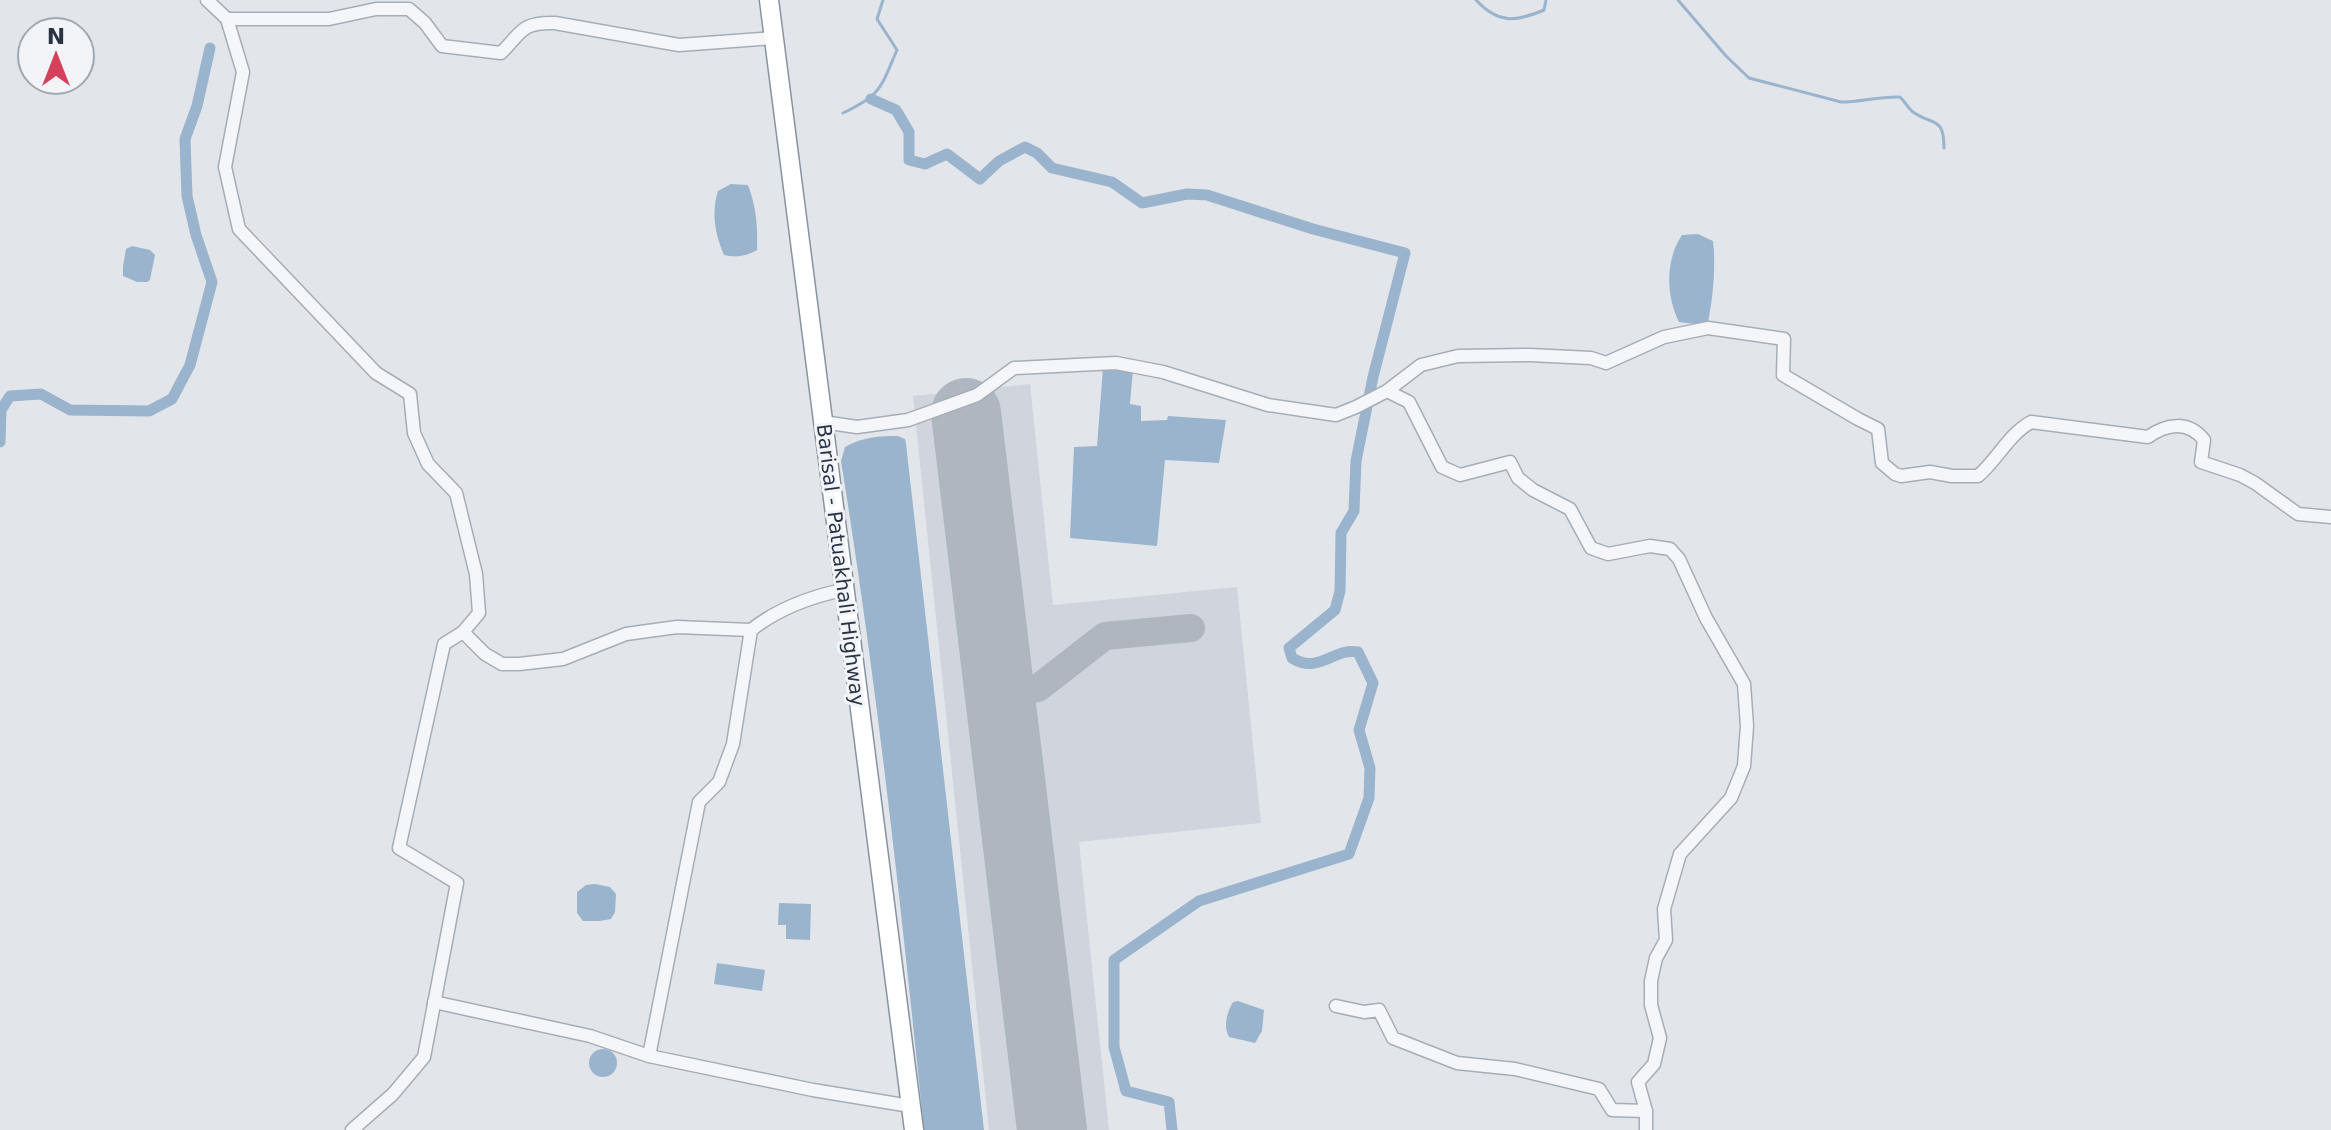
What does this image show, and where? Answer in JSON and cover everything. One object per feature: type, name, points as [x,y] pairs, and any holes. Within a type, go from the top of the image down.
[{"type":"highway","name":"Barisal - Patuakhali Highway","points":[[769,0],[914,1130]]},
{"type":"street","points":[[207,0],[227,19],[243,72],[225,167],[239,229],[376,373],[410,394],[414,433],[428,464],[456,493],[476,574],[479,613],[463,632],[444,644],[399,848],[457,883],[424,1057],[393,1094],[352,1130]]},
{"type":"street","points":[[227,19],[329,19],[376,9],[409,9],[425,23],[442,46],[501,53],[524,28],[537,23],[555,23],[679,45],[774,38]]},
{"type":"street","points":[[823,422],[857,427],[908,420],[977,395],[1014,368],[1094,363],[1116,363],[1163,372],[1268,405],[1336,415],[1387,391],[1421,365],[1458,356],[1530,355],[1591,358],[1606,363],[1664,337],[1708,328],[1784,339],[1783,375],[1878,429],[1880,458],[1895,474],[1906,477],[1930,472],[1978,476],[1991,465],[2017,432],[2031,422],[2148,437],[2160,428],[2182,426],[2192,429],[2204,440],[2201,462],[2255,483],[2298,514],[2331,517]]},
{"type":"street","points":[[1387,391],[1409,402],[1442,467],[1460,475],[1510,462],[1518,478],[1533,490],[1570,509],[1591,548],[1608,554],[1650,546],[1670,549],[1679,559],[1706,618],[1744,684],[1747,726],[1744,766],[1731,798],[1680,854],[1664,909],[1666,940],[1656,958],[1651,981],[1651,1005],[1660,1038],[1654,1064],[1638,1082],[1646,1111],[1646,1130]]},
{"type":"street","points":[[463,632],[485,654],[502,664],[519,664],[563,659],[626,634],[677,627],[751,630],[770,615],[793,604],[843,590]]},
{"type":"street","points":[[649,1056],[699,802],[719,782],[733,744],[751,630]]},
{"type":"street","points":[[434,1002],[590,1036],[649,1056],[813,1090],[910,1106]]},
{"type":"street","points":[[1336,1006],[1364,1012],[1379,1010],[1393,1038],[1457,1063],[1515,1069],[1599,1089],[1612,1110],[1646,1111]]},
{"type":"shaded area","points":[[1030,384],[1053,605],[1237,587],[1261,823],[1079,842],[1109,1130],[989,1130],[913,396]]},
{"type":"water","points":[[731,184],[748,185],[753,201],[757,250],[745,255],[724,255],[718,239],[715,207],[718,191]]},
{"type":"water","points":[[1698,234],[1713,241],[1714,271],[1708,322],[1695,324],[1679,322],[1669,278],[1676,245],[1682,235]]},
{"type":"water","points":[[132,246],[150,250],[155,255],[147,282],[137,282],[123,276],[126,249]]},
{"type":"water","points":[[1103,368],[1133,369],[1130,404],[1141,406],[1141,421],[1167,420],[1168,416],[1226,420],[1219,463],[1165,460],[1157,546],[1070,538],[1074,447],[1097,446]]},
{"type":"water","points":[[898,436],[905,439],[906,444],[984,1130],[924,1130],[877,711],[841,461],[845,447],[851,444],[871,438]]},
{"type":"water","points":[[586,885],[610,887],[616,894],[615,912],[611,919],[583,921],[577,913],[577,892]]},
{"type":"water","points":[[779,903],[811,904],[810,940],[786,939],[786,925],[778,925]]},
{"type":"water","points":[[717,963],[765,970],[762,991],[714,984]]},
{"type":"water","points":[[1233,1002],[1264,1010],[1262,1031],[1255,1043],[1229,1037],[1227,1033],[1229,1010]]},
{"type":"water","points":[[603,1049],[613,1053],[617,1063],[613,1073],[603,1077],[593,1073],[589,1063],[593,1053]]},
{"type":"waterway","points":[[843,113],[873,95],[887,74],[897,50],[877,19],[883,0]]},
{"type":"waterway","points":[[1476,0],[1492,13],[1508,18],[1525,17],[1544,10],[1546,0]]},
{"type":"waterway","points":[[1678,0],[1749,78],[1841,102],[1900,97],[1913,112],[1939,126],[1944,148]]},
{"type":"waterway","points":[[0,442],[1,410],[10,396],[41,394],[70,410],[149,411],[172,399],[190,365],[212,282],[187,196],[185,139],[197,106],[210,48]]},
{"type":"waterway","points":[[871,99],[896,110],[909,132],[909,160],[925,164],[947,154],[980,179],[999,161],[1025,147],[1037,153],[1052,168],[1112,182],[1142,203],[1187,194],[1207,195],[1313,229],[1405,253],[1373,377],[1356,461],[1354,511],[1341,533],[1340,591],[1335,610],[1289,648],[1292,658],[1310,664],[1341,653],[1358,652],[1373,683],[1359,730],[1370,768],[1369,798],[1349,854],[1199,901],[1114,960],[1114,1047],[1126,1091],[1169,1102],[1172,1130]]},
{"type":"taxiway","points":[[1000,692],[1038,688],[1105,636],[1191,628]]},
{"type":"runway","points":[[966,413],[1052,1130]]}]
